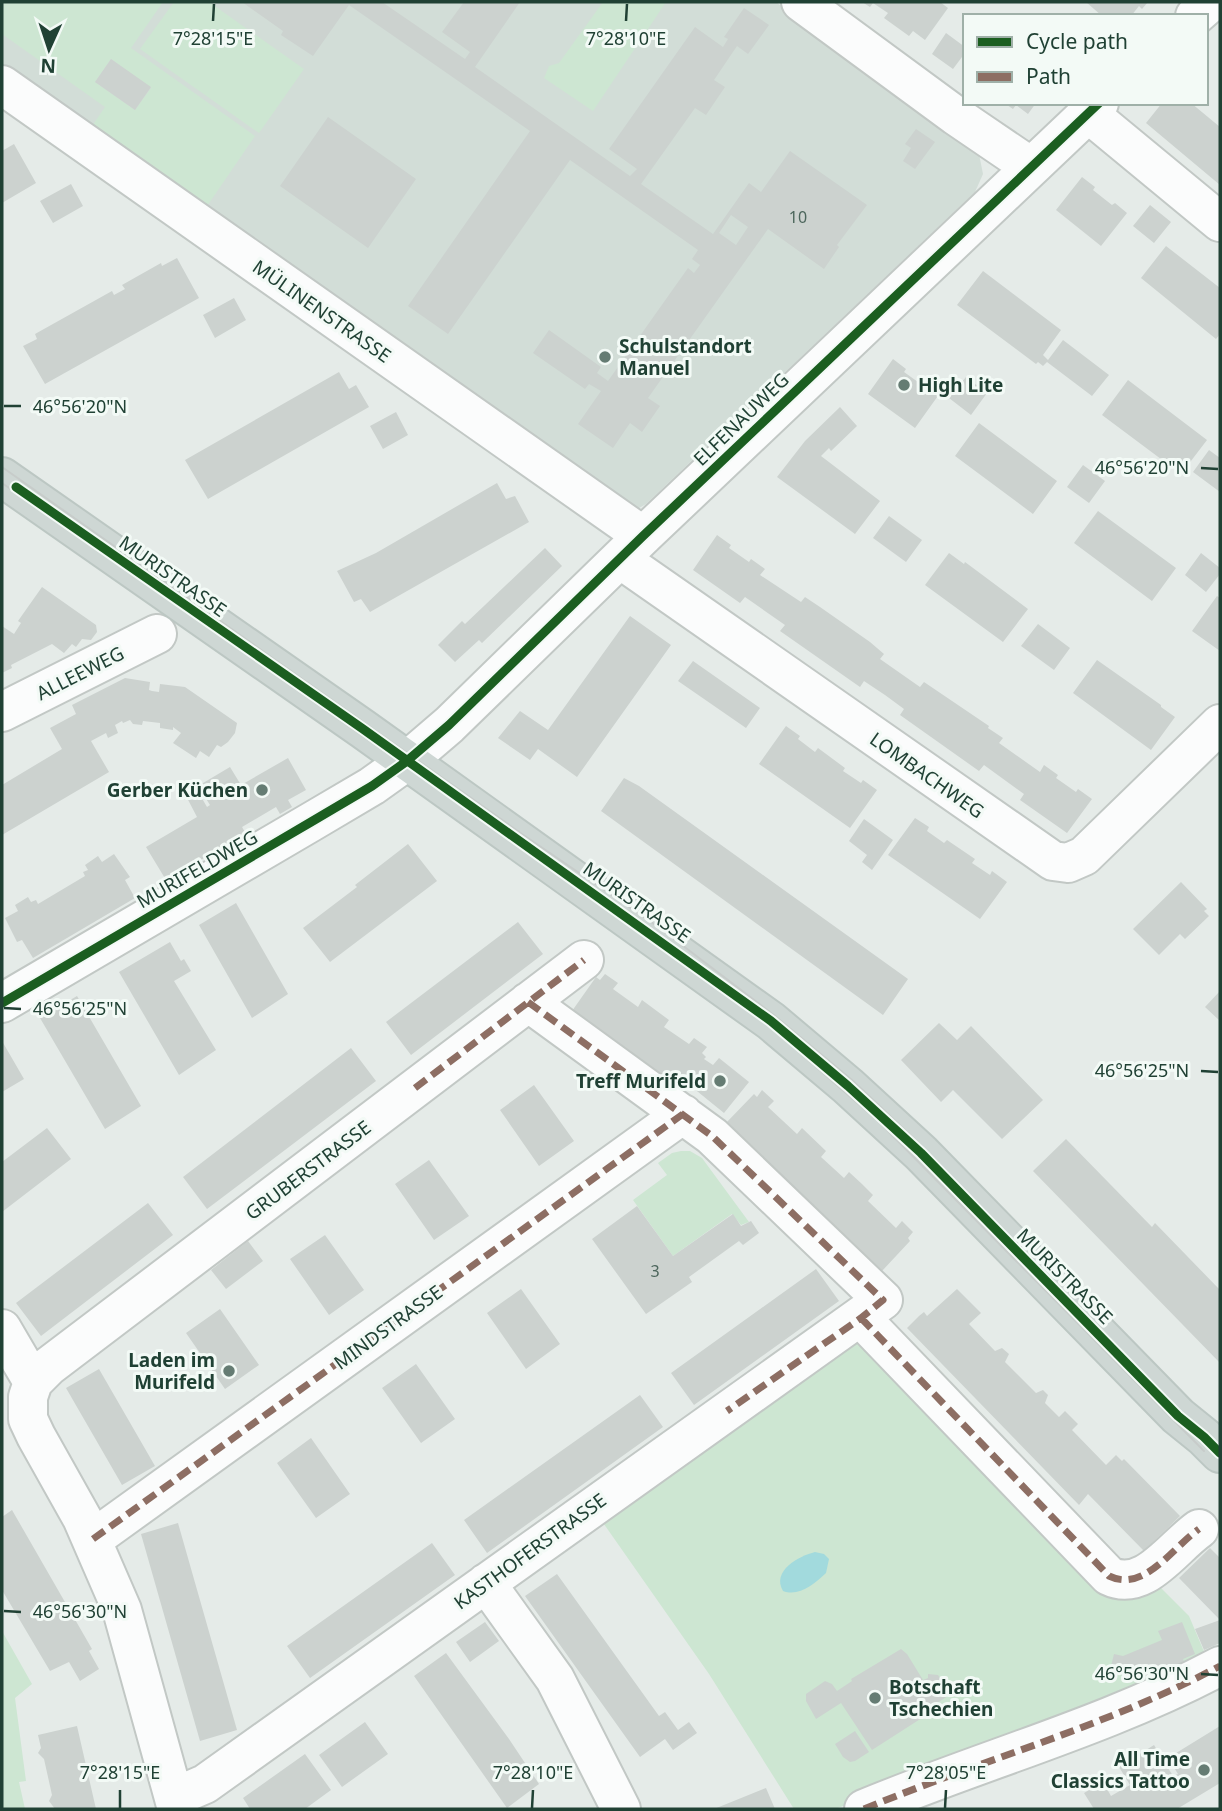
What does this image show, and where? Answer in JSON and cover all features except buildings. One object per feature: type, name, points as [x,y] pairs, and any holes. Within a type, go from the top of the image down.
[{"type":"main road","name":"MURISTRASSE","points":[[7,484],[407,761],[750,1006],[848,1086],[921,1153],[1178,1416],[1220,1454]]},
{"type":"main road","name":"MURISTRASSE","points":[[1178,1416],[1204,1451],[1220,1483]]},
{"type":"street","points":[[802,2],[1031,167]]},
{"type":"street","points":[[1197,14],[1211,2]]},
{"type":"street","name":"MÜLINENSTRASSE","points":[[2,85],[631,547]]},
{"type":"street","name":"ELFENAUWEG","points":[[407,761],[449,725],[631,547],[1094,108],[1220,222]]},
{"type":"street","name":"LOMBACHWEG","points":[[631,547],[1052,861],[1068,863],[1084,856],[1220,724]]},
{"type":"street","name":"ALLEEWEG","points":[[2,712],[157,634]]},
{"type":"street","name":"MURIFELDWEG","points":[[2,1003],[372,786],[407,761]]},
{"type":"street","name":"GRUBERSTRASSE","points":[[33,1382],[48,1366],[584,960]]},
{"type":"street","points":[[528,1002],[712,1136],[872,1309],[1109,1576],[1128,1581],[1143,1577],[1199,1529]]},
{"type":"street","name":"MINDSTRASSE","points":[[93,1539],[683,1114]]},
{"type":"street","name":"KASTHOFERSTRASSE","points":[[176,1803],[872,1309]]},
{"type":"street","points":[[2,1329],[33,1382],[28,1413],[32,1428],[93,1539],[122,1610],[176,1803]]},
{"type":"street","points":[[486,1583],[555,1679],[621,1809]]},
{"type":"street","points":[[864,1809],[1042,1744],[1188,1683],[1220,1666]]},
{"type":"shaded area","name":"Schulstandort Manuel","points":[[2,2],[776,2],[979,154],[983,174],[975,192],[646,504],[634,511],[2,71]]},
{"type":"green space","points":[[2,2],[163,2],[131,48],[255,136],[203,212],[88,132],[105,107],[2,34]],"holes":[[[111,59],[151,88],[135,110],[95,82]]]},
{"type":"green space","points":[[174,2],[209,2],[304,69],[259,133],[140,49]]},
{"type":"green space","points":[[603,2],[666,2],[593,111],[544,78],[549,66],[559,63]]},
{"type":"green space","points":[[690,1151],[702,1158],[749,1222],[741,1225],[732,1214],[673,1256],[633,1200],[667,1175],[658,1163],[672,1153]]},
{"type":"green space","points":[[853,1338],[1118,1595],[1156,1583],[1189,1616],[1208,1661],[1037,1734],[835,1809],[794,1809],[709,1674],[599,1517]]},
{"type":"green space","points":[[2,1631],[32,1684],[15,1698],[26,1781],[19,1782],[25,1809],[2,1809]]},
{"type":"water","points":[[815,1552],[824,1554],[829,1559],[826,1573],[800,1591],[783,1591],[780,1584],[784,1571],[795,1561]]},
{"type":"tram line","points":[[2,467],[522,834],[657,926],[775,1016],[852,1080],[924,1148],[1220,1452]]},
{"type":"tram line","points":[[2,483],[695,969],[768,1025],[879,1122],[1204,1451]]},
{"type":"marked path","points":[[415,1088],[584,960]]},
{"type":"marked path","points":[[528,1002],[712,1136],[883,1300],[727,1411]]},
{"type":"marked path","points":[[93,1539],[683,1114]]},
{"type":"marked path","points":[[861,1318],[1109,1576],[1122,1580],[1146,1574],[1199,1529]]},
{"type":"marked path","points":[[864,1809],[1089,1725],[1220,1666]]},
{"type":"cycle path","points":[[2,1003],[372,786],[407,761],[449,725],[643,536],[1097,105]]},
{"type":"cycle path","points":[[16,487],[363,729],[771,1021],[921,1153],[1178,1416],[1220,1453]]},
{"type":"place","name":"Schulstandort Manuel","points":[[605,357]]},
{"type":"place","name":"High Lite","points":[[904,385]]},
{"type":"place","name":"Gerber Küchen","points":[[262,790]]},
{"type":"place","name":"Treff Murifeld","points":[[720,1081]]},
{"type":"place","name":"Laden im Murifeld","points":[[229,1371]]},
{"type":"place","name":"Botschaft Tschechien","points":[[875,1698]]},
{"type":"place","name":"All Time Classics Tattoo","points":[[1204,1770]]}]
